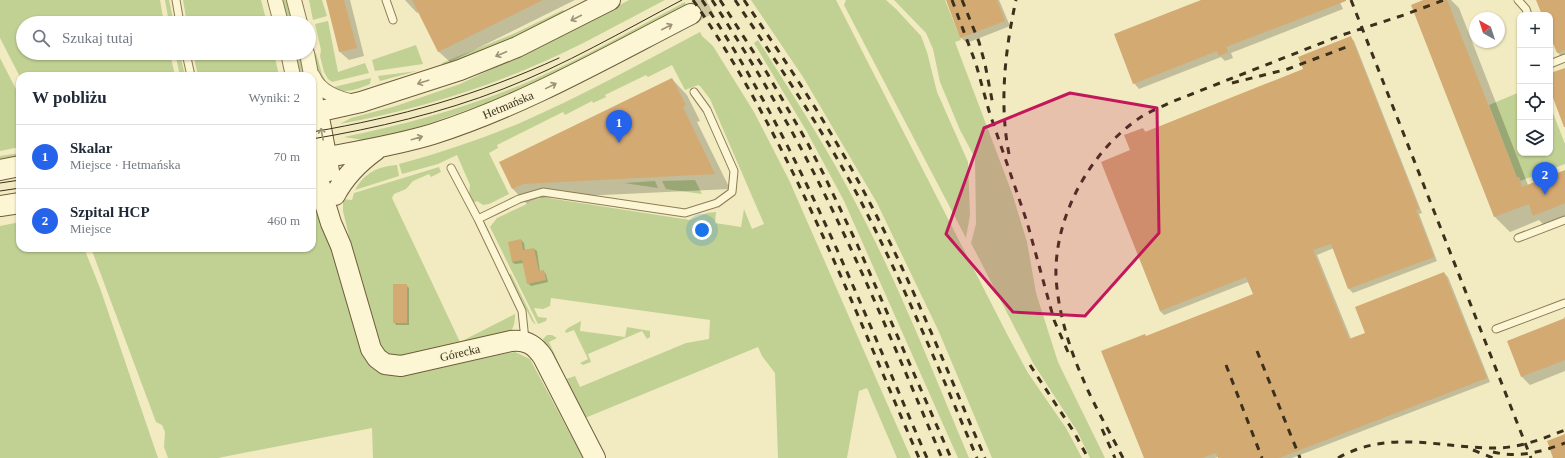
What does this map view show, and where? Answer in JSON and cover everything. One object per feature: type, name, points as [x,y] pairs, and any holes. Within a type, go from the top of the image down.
[{"type":"main road","points":[[316,112],[361,102],[454,72],[518,47],[610,0]]},
{"type":"main road","name":"Hetmańska","points":[[316,158],[379,148],[433,134],[481,116],[549,87],[691,14]]},
{"type":"main road","points":[[335,195],[346,176],[379,148]]},
{"type":"main road","name":"Górecka","points":[[316,158],[335,195],[341,246]]},
{"type":"main road","name":"Górecka","points":[[316,158],[331,223],[341,246],[369,345],[374,355],[385,364],[407,366],[511,341],[526,342]]},
{"type":"main road","points":[[0,170],[16,167]]},
{"type":"main road","points":[[0,206],[16,204]]},
{"type":"main road","points":[[526,342],[534,346],[543,357],[596,458]]},
{"type":"street","points":[[275,0],[279,16]]},
{"type":"street","points":[[294,0],[298,16]]},
{"type":"street","points":[[290,60],[292,72]]},
{"type":"street","points":[[309,60],[311,72]]},
{"type":"street","points":[[316,83],[328,92],[348,100],[361,102]]},
{"type":"lane","points":[[176,0],[179,16]]},
{"type":"lane","points":[[386,0],[393,20]]},
{"type":"lane","points":[[1518,0],[1527,12]]},
{"type":"lane","points":[[1553,63],[1565,58]]},
{"type":"lane","points":[[188,60],[190,72]]},
{"type":"lane","points":[[478,219],[519,199],[543,192],[685,213],[718,203],[732,192],[734,171],[707,110],[694,92]]},
{"type":"lane","points":[[451,168],[478,219],[522,311],[526,342]]},
{"type":"lane","points":[[1518,238],[1565,220]]},
{"type":"lane","points":[[1496,329],[1565,303]]},
{"type":"highlighted area","points":[[1070,93],[1157,108],[1159,233],[1085,316],[1013,312],[946,234],[984,128]]},
{"type":"green space","points":[[0,0],[160,0],[163,16],[16,16],[16,60],[172,60],[174,72],[17,72],[0,38]]},
{"type":"green space","points":[[165,0],[169,0],[172,16],[168,16]]},
{"type":"green space","points":[[183,0],[261,0],[265,16],[186,16]]},
{"type":"green space","points":[[282,0],[287,0],[291,16],[285,16]]},
{"type":"green space","points":[[309,0],[322,0],[327,16],[316,19],[316,16],[312,16]]},
{"type":"green space","points":[[629,0],[665,0],[564,53],[483,86],[412,108],[340,124],[351,118],[396,106],[460,84],[545,44]]},
{"type":"green space","points":[[751,0],[836,0],[1008,336],[1028,373],[1066,428],[1082,458],[992,458],[939,332],[877,203],[803,77]]},
{"type":"green space","points":[[846,0],[886,0],[921,36],[927,52],[937,92],[968,162],[970,215],[966,238],[844,5]]},
{"type":"green space","points":[[894,0],[945,0],[961,40],[955,42],[1012,193],[1027,242],[1036,293],[1058,362],[1105,458],[1090,458],[1077,431],[1033,363],[971,243],[976,224],[975,158],[960,130],[940,82],[933,49],[926,33]]},
{"type":"green space","points":[[685,2],[686,5],[564,69],[487,103],[405,132],[369,141],[344,137],[438,114],[485,99],[569,63]]},
{"type":"green space","points":[[563,10],[565,13],[515,38],[454,62],[443,65],[442,63],[513,34]]},
{"type":"green space","points":[[328,21],[338,72],[365,63],[369,73],[332,82],[328,79],[324,72],[320,56],[321,50],[316,24]]},
{"type":"green space","points":[[700,32],[702,36],[713,46],[754,112],[789,180],[911,458],[897,458],[867,388],[859,391],[847,458],[778,458],[775,373],[762,356],[758,347],[585,418],[544,344],[543,339],[547,335],[552,335],[557,338],[549,342],[566,379],[575,376],[580,387],[686,343],[709,339],[710,320],[551,298],[550,306],[543,309],[534,308],[538,317],[547,318],[546,321],[538,324],[490,227],[497,218],[542,197],[690,220],[707,213],[716,212],[715,223],[741,227],[744,209],[752,229],[764,224],[710,99],[698,85],[685,90],[672,65],[648,77],[646,75],[605,95],[606,97],[593,103],[592,101],[565,115],[563,112],[497,145],[498,148],[489,153],[509,194],[489,204],[483,205],[477,201],[473,203],[469,194],[470,185],[457,155],[438,164],[402,174],[399,164],[491,135],[543,113],[589,91]]},
{"type":"green space","points":[[758,40],[826,149],[878,246],[969,458],[958,458],[844,201],[807,132],[754,43]]},
{"type":"green space","points":[[416,45],[423,64],[375,71],[372,60]]},
{"type":"green space","points":[[316,53],[322,74],[327,83],[324,83],[319,75],[315,60]]},
{"type":"green space","points":[[0,58],[16,89],[16,148],[0,151]]},
{"type":"green space","points":[[177,60],[182,60],[184,72],[179,72]]},
{"type":"green space","points":[[195,60],[276,60],[278,72],[197,72]]},
{"type":"green space","points":[[297,60],[302,60],[304,72],[299,72]]},
{"type":"green space","points":[[417,71],[380,81],[378,76]]},
{"type":"green space","points":[[371,78],[370,84],[355,89],[341,91],[330,88]]},
{"type":"green space","points":[[1517,93],[1517,156],[1553,156],[1553,113],[1565,144],[1565,164],[1520,181],[1519,177],[1517,178],[1489,105]]},
{"type":"green space","points":[[16,154],[16,159],[0,162],[0,156]]},
{"type":"green space","points":[[397,165],[399,176],[355,190],[367,175],[384,167]]},
{"type":"green space","points":[[439,167],[441,172],[431,177],[429,174],[413,181],[406,189],[394,194],[392,198],[460,342],[515,314],[514,322],[510,333],[407,359],[394,356],[385,351],[372,332],[343,211],[343,199],[352,200],[354,193]]},
{"type":"green space","points":[[695,180],[702,194],[666,189],[662,181]]},
{"type":"green space","points":[[655,181],[658,188],[624,183]]},
{"type":"green space","points":[[320,203],[368,361],[476,357],[515,352],[530,359],[583,458],[373,458],[372,428],[218,458],[168,458],[164,447],[165,432],[162,425],[156,422],[92,252],[316,252],[316,204]]},
{"type":"green space","points":[[16,223],[16,252],[86,252],[100,288],[158,458],[0,458],[0,226]]},
{"type":"green space","points":[[509,274],[511,274],[536,325],[532,321]]},
{"type":"green space","points":[[581,321],[580,331],[625,337],[627,327],[650,331],[650,337],[647,339],[642,331],[588,354],[591,362],[583,365],[580,363],[588,359],[574,330],[566,333],[565,331]]},
{"type":"building","points":[[326,0],[344,0],[357,48],[339,52]]},
{"type":"building","points":[[412,0],[543,0],[438,52]]},
{"type":"building","points":[[946,0],[997,0],[1005,21],[960,38]]},
{"type":"building","points":[[1201,0],[1346,1],[1226,47],[1228,52],[1219,56],[1217,51],[1133,84],[1114,34]]},
{"type":"building","points":[[1423,0],[1447,0],[1517,178],[1519,177],[1522,187],[1565,170],[1565,203],[1533,216],[1529,204],[1494,217],[1411,5]]},
{"type":"building","points":[[1536,0],[1565,0],[1565,50],[1557,53],[1553,43],[1553,12],[1541,12]]},
{"type":"building","points":[[1351,36],[1419,209],[1416,210],[1434,257],[1348,289],[1331,244],[1313,250],[1349,339],[1365,333],[1355,307],[1444,272],[1487,378],[1279,458],[1218,458],[1216,453],[1202,458],[1144,458],[1101,351],[1145,334],[1146,336],[1253,294],[1246,277],[1160,311],[1101,162],[1130,150],[1124,135],[1143,128],[1145,132],[1303,69],[1298,57]]},
{"type":"building","points":[[1565,68],[1565,127],[1553,98],[1553,72]]},
{"type":"building","points":[[672,78],[686,105],[683,107],[715,174],[523,184],[512,189],[499,162]]},
{"type":"building","points":[[521,239],[523,250],[534,248],[539,271],[544,270],[546,280],[527,284],[522,260],[512,262],[508,242]]},
{"type":"building","points":[[393,284],[407,284],[407,323],[393,323]]},
{"type":"building","points":[[1565,318],[1565,360],[1521,377],[1507,341]]},
{"type":"building","points":[[1565,434],[1565,458],[1553,458],[1547,441]]},
{"type":"tunnel","points":[[691,14],[717,0]]},
{"type":"tram line","points":[[316,138],[409,119],[480,98],[526,80],[549,69],[682,0]]},
{"type":"tram line","points":[[316,131],[407,112],[468,94],[559,58]]},
{"type":"tram line","points":[[0,183],[16,181]]},
{"type":"tram line","points":[[0,191],[16,189]]},
{"type":"railway","points":[[693,0],[728,53],[760,109],[789,165],[843,281],[919,458]]},
{"type":"railway","points":[[702,0],[768,109],[797,166],[825,223],[927,458]]},
{"type":"railway","points":[[712,0],[769,91],[820,185],[868,286],[942,458]]},
{"type":"railway","points":[[720,0],[767,73],[823,173],[857,244],[951,458]]},
{"type":"railway","points":[[735,0],[814,120],[874,226],[905,292],[977,458]]},
{"type":"railway","points":[[744,0],[791,70],[850,165],[912,289],[985,458]]},
{"type":"railway","points":[[952,0],[976,64],[989,111],[1027,222],[1054,320],[1068,352]]},
{"type":"railway","points":[[962,0],[979,42],[993,105]]},
{"type":"railway","points":[[1009,154],[1004,116],[1004,96],[1006,58],[1016,0]]},
{"type":"railway","points":[[1351,0],[1531,458]]},
{"type":"railway","points":[[1123,458],[1092,399],[1078,367],[1065,329],[1057,290],[1057,254],[1061,231],[1079,186],[1092,166],[1106,147],[1123,131],[1151,111],[1342,35],[1404,15],[1444,0]]},
{"type":"railway","points":[[1232,83],[1288,69],[1349,46]]},
{"type":"railway","points":[[1257,351],[1300,458]]},
{"type":"railway","points":[[1030,365],[1074,432],[1088,458]]},
{"type":"railway","points":[[1226,365],[1262,458]]},
{"type":"railway","points":[[1102,429],[1115,458]]},
{"type":"railway","points":[[1338,458],[1357,449],[1376,444],[1396,442],[1504,448],[1548,437],[1565,430]]},
{"type":"railway","points":[[1493,452],[1502,454],[1530,453],[1565,443]]},
{"type":"railway","points":[[1473,450],[1493,458]]},
{"type":"place","name":"Skalar","points":[[619,143]]},
{"type":"place","name":"Szpital HCP","points":[[1545,195]]}]
